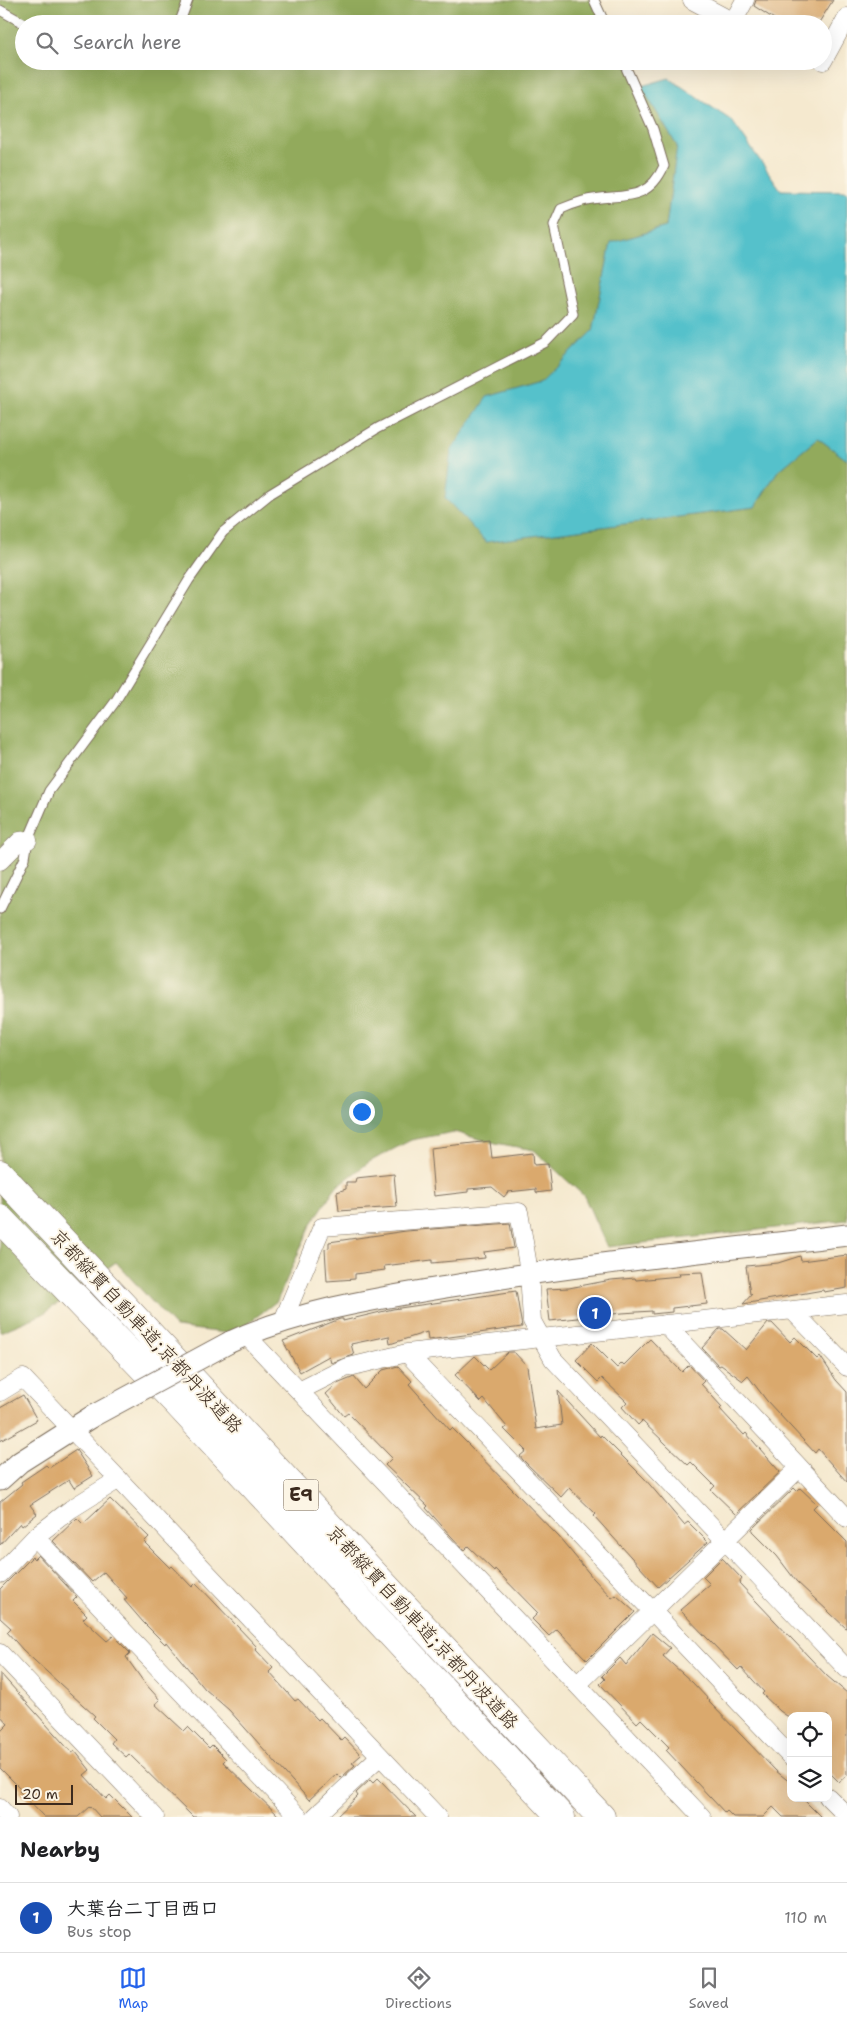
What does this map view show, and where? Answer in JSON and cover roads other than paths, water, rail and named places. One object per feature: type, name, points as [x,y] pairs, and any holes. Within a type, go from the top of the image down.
[{"type":"highway","name":"京都縦貫自動車道;京都丹波道路","points":[[0,1174],[601,1817]]},
{"type":"highway","name":"京都縦貫自動車道;京都丹波道路","points":[[0,1219],[177,1403],[562,1817]]},
{"type":"street","points":[[692,0],[720,15]]},
{"type":"street","points":[[738,15],[745,0]]},
{"type":"street","points":[[832,44],[847,17]]},
{"type":"street","points":[[0,861],[20,841],[28,840]]},
{"type":"street","points":[[282,1323],[322,1227],[519,1212],[529,1272],[532,1320],[553,1359],[847,1669]]},
{"type":"street","points":[[0,1480],[20,1462],[91,1417],[238,1339],[282,1323],[361,1301],[529,1272],[847,1235]]},
{"type":"street","points":[[299,1391],[345,1368],[407,1354],[847,1304]]},
{"type":"street","points":[[792,1310],[847,1368]]},
{"type":"street","points":[[665,1324],[847,1518]]},
{"type":"street","points":[[238,1339],[299,1391],[702,1817]]},
{"type":"street","points":[[407,1354],[787,1753]]},
{"type":"street","points":[[0,1392],[23,1378],[438,1817]]},
{"type":"street","points":[[577,1685],[799,1468]]},
{"type":"street","points":[[0,1574],[35,1537],[71,1509],[119,1479]]},
{"type":"street","points":[[35,1537],[299,1817]]},
{"type":"street","points":[[0,1653],[155,1817]]},
{"type":"street","points":[[315,1817],[380,1756]]},
{"type":"street","points":[[832,1801],[847,1816]]},
{"type":"street","points":[[0,1808],[8,1817]]},
{"type":"lane","points":[[182,15],[188,0]]},
{"type":"lane","points":[[594,0],[601,15]]},
{"type":"lane","points":[[0,10],[15,18]]},
{"type":"lane","points":[[0,909],[25,858],[28,840],[49,791],[115,702],[188,580],[223,532],[270,494],[335,452],[546,342],[573,314],[554,225],[561,209],[584,201],[637,195],[658,180],[664,166],[653,129],[628,70]]},
{"type":"water","points":[[669,78],[732,121],[781,190],[847,191],[847,460],[818,438],[777,472],[755,507],[486,542],[445,498],[451,451],[487,397],[542,381],[593,331],[611,243],[666,227],[677,146],[641,86]]},
{"type":"place","name":"大葉台二丁目西口","points":[[595,1313]]}]
